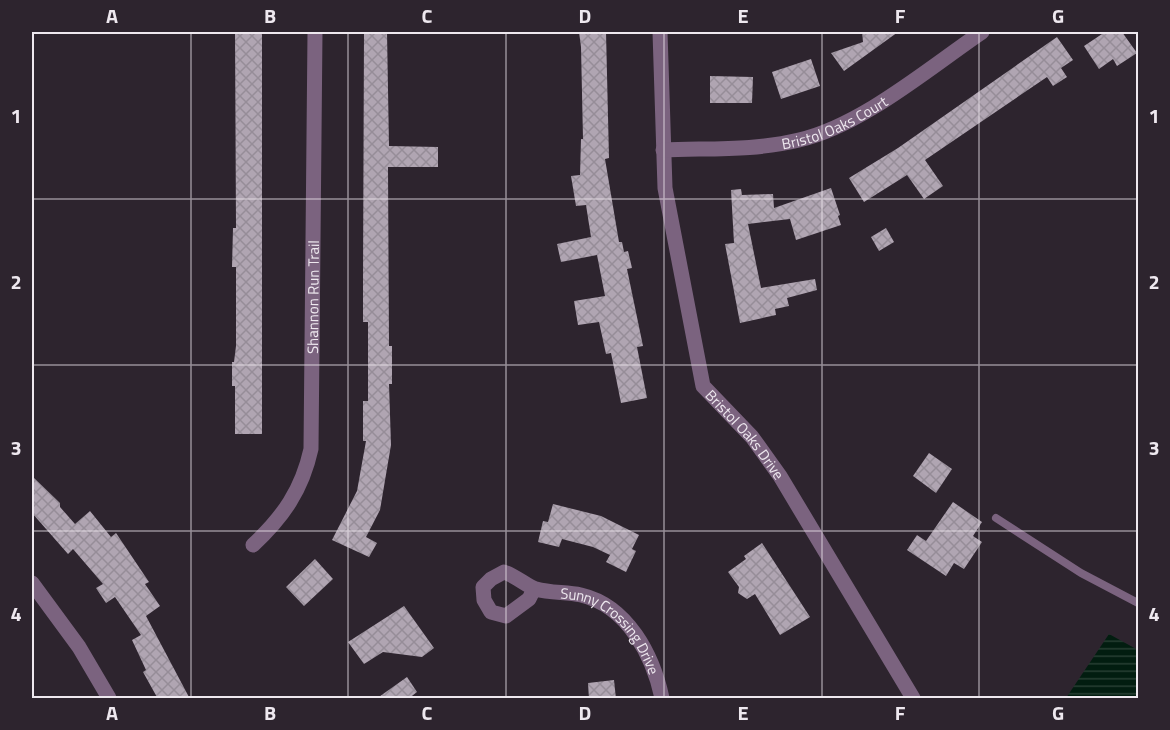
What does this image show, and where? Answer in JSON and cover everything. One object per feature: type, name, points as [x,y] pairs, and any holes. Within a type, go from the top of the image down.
[{"type":"street","name":"Shannon Run Trail","points":[[253,545],[273,526],[294,499],[307,469],[311,449],[315,32]]},
{"type":"street","name":"Bristol Oaks Drive","points":[[660,32],[665,188],[703,386],[752,437],[780,476],[913,699]]},
{"type":"street","name":"Bristol Oaks Court","points":[[663,150],[768,146],[822,134],[870,108],[982,32]]},
{"type":"street","points":[[32,583],[79,648],[110,699]]},
{"type":"street","name":"Sunny Crossing Drive","points":[[534,589],[584,596],[622,618],[647,652],[662,699]]},
{"type":"lane","points":[[996,518],[1081,573],[1138,603]]},
{"type":"shaded area","points":[[1109,634],[1138,650],[1138,698],[1066,698]]},
{"type":"building","points":[[235,32],[262,32],[262,434],[235,434],[235,386],[232,386],[232,362],[234,362],[236,346],[236,267],[232,267],[233,228],[236,228]]},
{"type":"building","points":[[364,32],[387,32],[389,146],[438,147],[438,167],[388,167],[389,346],[392,346],[392,384],[389,384],[391,445],[380,510],[366,537],[377,543],[369,557],[332,540],[357,491],[366,441],[363,441],[363,401],[368,401],[368,322],[363,322]]},
{"type":"building","points":[[579,32],[606,32],[609,158],[605,159],[619,242],[622,242],[624,252],[628,251],[632,268],[627,269],[643,346],[637,347],[647,398],[621,403],[611,353],[606,354],[599,322],[578,325],[574,301],[605,296],[597,255],[561,262],[557,244],[591,237],[586,205],[576,206],[571,176],[580,175],[581,139],[583,139]]},
{"type":"building","points":[[862,32],[898,32],[844,71],[831,53],[863,42]]},
{"type":"building","points":[[1105,32],[1122,32],[1137,53],[1117,66],[1113,59],[1099,69],[1084,46]]},
{"type":"building","points":[[1057,37],[1073,60],[1061,68],[1067,77],[1053,86],[1047,77],[925,160],[943,186],[924,199],[907,175],[864,202],[849,178],[898,148]]},
{"type":"building","points":[[811,59],[820,86],[781,99],[772,72]]},
{"type":"building","points":[[710,76],[753,77],[752,103],[710,103]]},
{"type":"building","points":[[831,188],[841,225],[796,240],[790,219],[748,224],[761,288],[815,279],[817,290],[787,298],[789,306],[775,309],[776,315],[740,323],[725,244],[734,243],[731,190],[741,189],[742,195],[773,194],[774,208]]},
{"type":"building","points":[[886,228],[894,242],[879,251],[871,237]]},
{"type":"building","points":[[929,453],[952,469],[936,493],[913,476]]},
{"type":"building","points":[[32,476],[60,503],[60,507],[75,524],[90,511],[111,537],[116,533],[149,582],[145,584],[160,606],[146,616],[190,699],[158,699],[143,672],[146,670],[132,640],[141,635],[115,597],[106,603],[96,588],[103,584],[73,549],[68,554],[32,513]]},
{"type":"building","points":[[953,502],[982,522],[973,536],[982,542],[964,569],[954,563],[946,576],[907,550],[917,535],[926,541]]},
{"type":"building","points":[[553,504],[601,516],[639,535],[632,549],[636,551],[626,572],[606,562],[610,555],[593,547],[562,539],[559,547],[538,542],[543,521],[548,522]]},
{"type":"building","points":[[762,543],[810,617],[780,635],[755,594],[747,599],[738,593],[739,587],[728,572]]},
{"type":"building","points":[[315,559],[333,579],[304,606],[286,587]]},
{"type":"building","points":[[404,606],[434,648],[422,657],[383,652],[364,664],[348,642]]},
{"type":"building","points":[[407,677],[417,692],[408,699],[376,699]]},
{"type":"building","points":[[614,680],[616,699],[589,699],[588,683]]}]
